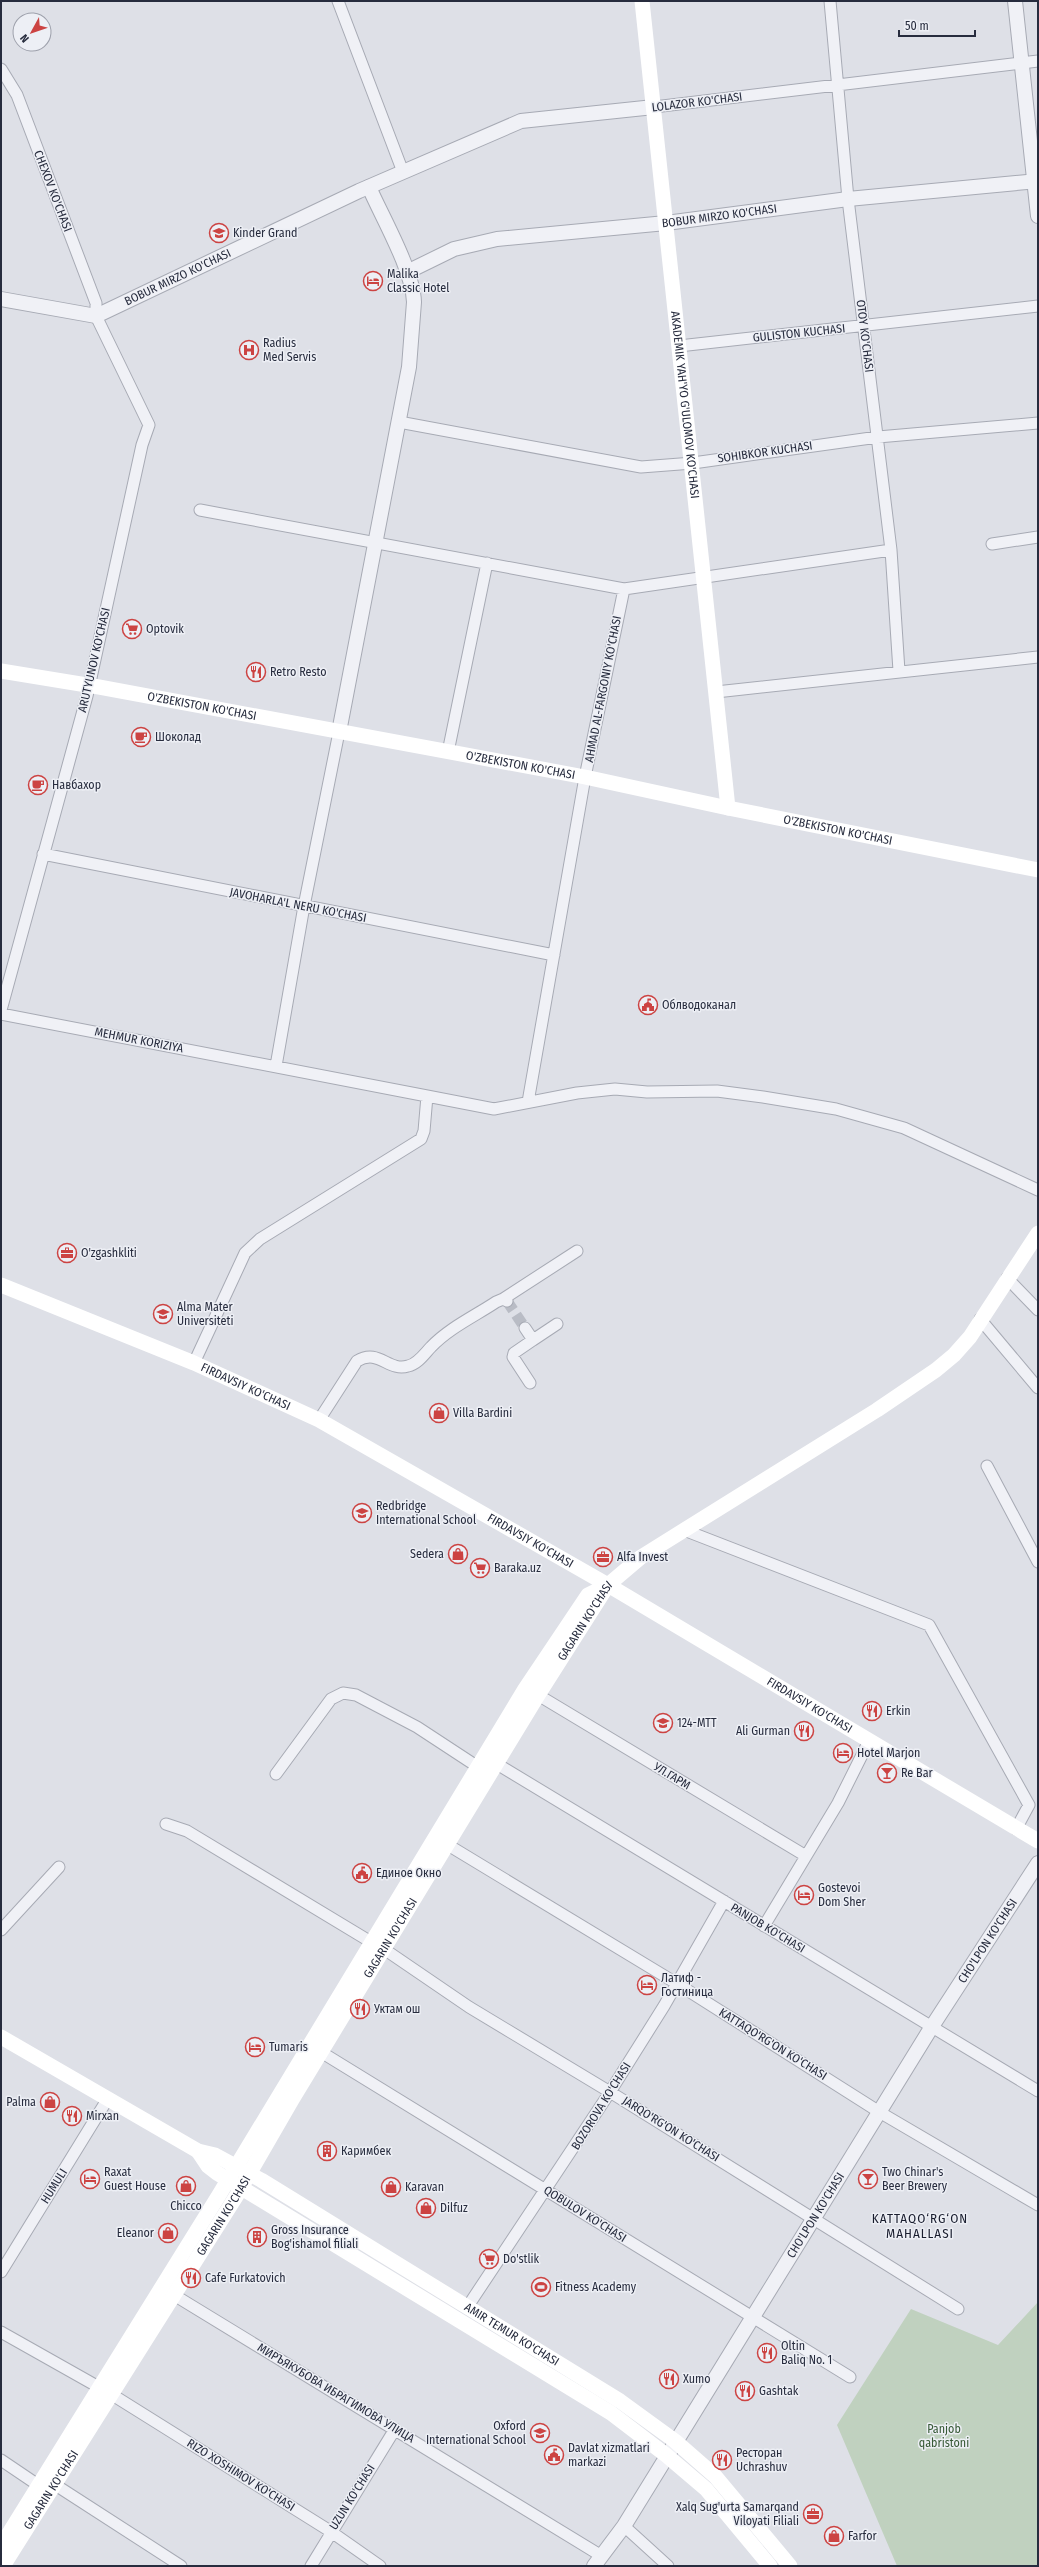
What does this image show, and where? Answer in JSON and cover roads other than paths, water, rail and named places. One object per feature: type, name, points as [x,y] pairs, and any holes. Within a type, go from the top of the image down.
[{"type":"main road","name":"AKADEMIK YAH'YO G'ULOMOV KO'CHASI","points":[[642,1],[728,808]]},
{"type":"main road","name":"O'ZBEKISTON KO'CHASI","points":[[1,671],[89,685],[586,777],[728,808],[1038,870]]},
{"type":"main road","points":[[608,1586],[641,1557],[877,1410],[936,1370],[954,1354],[980,1319],[1038,1233]]},
{"type":"main road","name":"FIRDAVSIY KO'CHASI","points":[[1,1285],[194,1363],[319,1420],[608,1586],[1038,1841]]},
{"type":"main road","name":"GAGARIN KO'CHASI","points":[[3,2566],[54,2484],[236,2166],[377,1946],[448,1845],[538,1695],[608,1586]]},
{"type":"main road","name":"GAGARIN KO'CHASI","points":[[1,2546],[38,2485],[174,2295],[242,2187],[321,2052],[377,1946],[478,1767],[525,1689],[588,1595],[608,1586]]},
{"type":"main road","name":"AMIR TEMUR KO'CHASI","points":[[1,2037],[107,2100],[198,2151],[215,2155],[250,2173],[620,2401],[675,2441],[715,2476],[790,2566]]},
{"type":"main road","name":"AMIR TEMUR KO'CHASI","points":[[198,2151],[208,2166],[228,2179],[611,2413],[666,2455],[706,2489],[770,2566]]},
{"type":"street","points":[[338,1],[403,172]]},
{"type":"street","name":"OTOY KO'CHASI","points":[[830,1],[839,84],[848,199],[891,550],[899,671]]},
{"type":"street","points":[[1015,1],[1036,181],[1038,216]]},
{"type":"street","name":"LOLAZOR KO'CHASI","points":[[369,186],[521,121],[654,107],[1038,61]]},
{"type":"street","name":"CHEXOV KO'CHASI","points":[[1,69],[17,95],[96,303],[96,316]]},
{"type":"street","name":"BOBUR MIRZO KO'CHASI","points":[[407,272],[454,249],[497,239],[666,223],[848,199],[1036,181]]},
{"type":"street","points":[[276,1066],[304,906],[409,367],[414,292],[407,272],[369,186]]},
{"type":"street","name":"BOBUR MIRZO KO'CHASI","points":[[96,316],[369,186]]},
{"type":"street","points":[[1,299],[96,316]]},
{"type":"street","name":"GULISTON KUCHASI","points":[[679,346],[1038,306]]},
{"type":"street","name":"ARUTYUNOV KO'CHASI","points":[[1,1010],[89,685],[142,445],[149,425],[96,316]]},
{"type":"street","name":"SOHIBKOR KUCHASI","points":[[399,422],[641,467],[692,463],[878,437],[1038,423]]},
{"type":"street","points":[[200,510],[624,589],[703,575],[891,550]]},
{"type":"street","points":[[992,544],[1038,537]]},
{"type":"street","points":[[448,752],[487,563]]},
{"type":"street","name":"AHMAD AL-FARGONIY KO'CHASI","points":[[528,1102],[586,777],[624,589]]},
{"type":"street","points":[[716,692],[1038,657]]},
{"type":"street","name":"JAVOHARLA'L NERU KO'CHASI","points":[[42,854],[554,955]]},
{"type":"street","name":"MEHMUR KORIZIYA","points":[[1,1014],[494,1109],[577,1093],[615,1089],[647,1092],[717,1091],[836,1109],[904,1128],[1038,1190]]},
{"type":"street","points":[[194,1363],[245,1253],[260,1239],[417,1142],[424,1131],[426,1096]]},
{"type":"street","points":[[319,1420],[357,1361],[365,1356],[374,1356],[395,1366],[408,1367],[415,1363],[440,1338],[505,1300],[577,1251]]},
{"type":"street","points":[[1007,1278],[1038,1310]]},
{"type":"street","points":[[980,1319],[1038,1388]]},
{"type":"street","points":[[530,1383],[513,1358],[514,1353],[557,1324]]},
{"type":"street","points":[[525,1328],[533,1340]]},
{"type":"street","points":[[987,1466],[1038,1562]]},
{"type":"street","points":[[684,1530],[929,1624],[1029,1805],[1016,1829]]},
{"type":"street","points":[[276,1774],[331,1700],[343,1693],[356,1696],[417,1727],[478,1767]]},
{"type":"street","name":"УЛ.ГАРМ","points":[[538,1695],[806,1856]]},
{"type":"street","points":[[764,1926],[838,1803],[869,1741]]},
{"type":"street","name":"PANJOB KO'CHASI","points":[[497,1764],[931,2028],[1038,2091]]},
{"type":"street","name":"JARQO'RG'ON KO'CHASI","points":[[166,1824],[187,1831],[377,1946],[469,2007],[610,2092],[958,2309]]},
{"type":"street","name":"KATTAQO'RG'ON KO'CHASI","points":[[448,1845],[676,1983],[881,2113],[1038,2205]]},
{"type":"street","name":"CHO'LPON KO'CHASI","points":[[597,2561],[624,2526],[752,2316],[881,2113],[931,2028],[1038,1863]]},
{"type":"street","points":[[1,1930],[59,1867]]},
{"type":"street","name":"BOZOROVA KO'CHASI","points":[[468,2306],[547,2190],[610,2092],[724,1901]]},
{"type":"street","name":"QOBULOV KO'CHASI","points":[[321,2052],[850,2377]]},
{"type":"street","name":"HUMULI","points":[[1,2272],[107,2100]]},
{"type":"street","name":"МИРЪЯКУБОВА ИБРАГИМОВА УЛИЦА","points":[[174,2295],[395,2429],[597,2561]]},
{"type":"street","name":"RIZO XOSHIMOV KO'CHASI","points":[[1,2332],[106,2391],[330,2531],[380,2566]]},
{"type":"street","name":"UZUN KO'CHASI","points":[[311,2566],[330,2531],[395,2429]]},
{"type":"street","points":[[1,2460],[38,2485]]},
{"type":"street","points":[[54,2484],[181,2566]]},
{"type":"street","points":[[624,2526],[668,2566]]},
{"type":"tunnel","points":[[507,1301],[525,1328]]},
{"type":"place","name":"Kinder Grand","points":[[219,233]]},
{"type":"place","name":"Malika Classic Hotel","points":[[373,281]]},
{"type":"place","name":"Radius Med Servis","points":[[249,350]]},
{"type":"place","name":"Optovik","points":[[132,629]]},
{"type":"place","name":"Retro Resto","points":[[256,672]]},
{"type":"place","name":"Шоколад","points":[[141,737]]},
{"type":"place","name":"Навбахор","points":[[38,785]]},
{"type":"place","name":"Облводоканал","points":[[648,1005]]},
{"type":"place","name":"O'zgashkliti","points":[[67,1253]]},
{"type":"place","name":"Alma Mater Universiteti","points":[[163,1314]]},
{"type":"place","name":"Villa Bardini","points":[[439,1413]]},
{"type":"place","name":"Redbridge International School","points":[[362,1513]]},
{"type":"place","name":"Sedera","points":[[458,1554]]},
{"type":"place","name":"Alfa Invest","points":[[603,1557]]},
{"type":"place","name":"Baraka.uz","points":[[480,1568]]},
{"type":"place","name":"Erkin","points":[[872,1711]]},
{"type":"place","name":"124-MTT","points":[[663,1723]]},
{"type":"place","name":"Ali Gurman","points":[[804,1731]]},
{"type":"place","name":"Hotel Marjon","points":[[843,1753]]},
{"type":"place","name":"Re Bar","points":[[887,1773]]},
{"type":"place","name":"Единое Окно","points":[[362,1873]]},
{"type":"place","name":"Gostevoi Dom Sher","points":[[804,1895]]},
{"type":"place","name":"Латиф - Гостиница","points":[[647,1985]]},
{"type":"place","name":"Уктам ош","points":[[360,2009]]},
{"type":"place","name":"Tumaris","points":[[255,2047]]},
{"type":"place","name":"Palma","points":[[50,2102]]},
{"type":"place","name":"Mirxan","points":[[72,2116]]},
{"type":"place","name":"Каримбек","points":[[327,2151]]},
{"type":"place","name":"Raxat Guest House","points":[[90,2179]]},
{"type":"place","name":"Two Chinar's Beer Brewery","points":[[868,2179]]},
{"type":"place","name":"Chicco","points":[[186,2186]]},
{"type":"place","name":"Karavan","points":[[391,2187]]},
{"type":"place","name":"Dilfuz","points":[[426,2208]]},
{"type":"place","name":"Eleanor","points":[[168,2233]]},
{"type":"place","name":"Gross Insurance Bog'ishamol filiali","points":[[257,2237]]},
{"type":"place","name":"Do'stlik","points":[[489,2259]]},
{"type":"place","name":"Cafe Furkatovich","points":[[191,2278]]},
{"type":"place","name":"Fitness Academy","points":[[541,2287]]},
{"type":"place","name":"Oltin Baliq No. 1","points":[[767,2353]]},
{"type":"place","name":"Xumo","points":[[669,2379]]},
{"type":"place","name":"Gashtak","points":[[745,2391]]},
{"type":"place","name":"Oxford International School","points":[[540,2433]]},
{"type":"place","name":"Davlat xizmatlari markazi","points":[[554,2455]]},
{"type":"place","name":"Ресторан Uchrashuv","points":[[722,2460]]},
{"type":"place","name":"Xalq Sug'urta Samarqand Viloyati Filiali","points":[[813,2514]]},
{"type":"place","name":"Farfor","points":[[834,2536]]},
{"type":"district","name":"KATTAQO‘RG‘ON MAHALLASI","points":[[920,2226]]},
{"type":"park label","name":"Panjob qabristoni","points":[[944,2436]]}]
